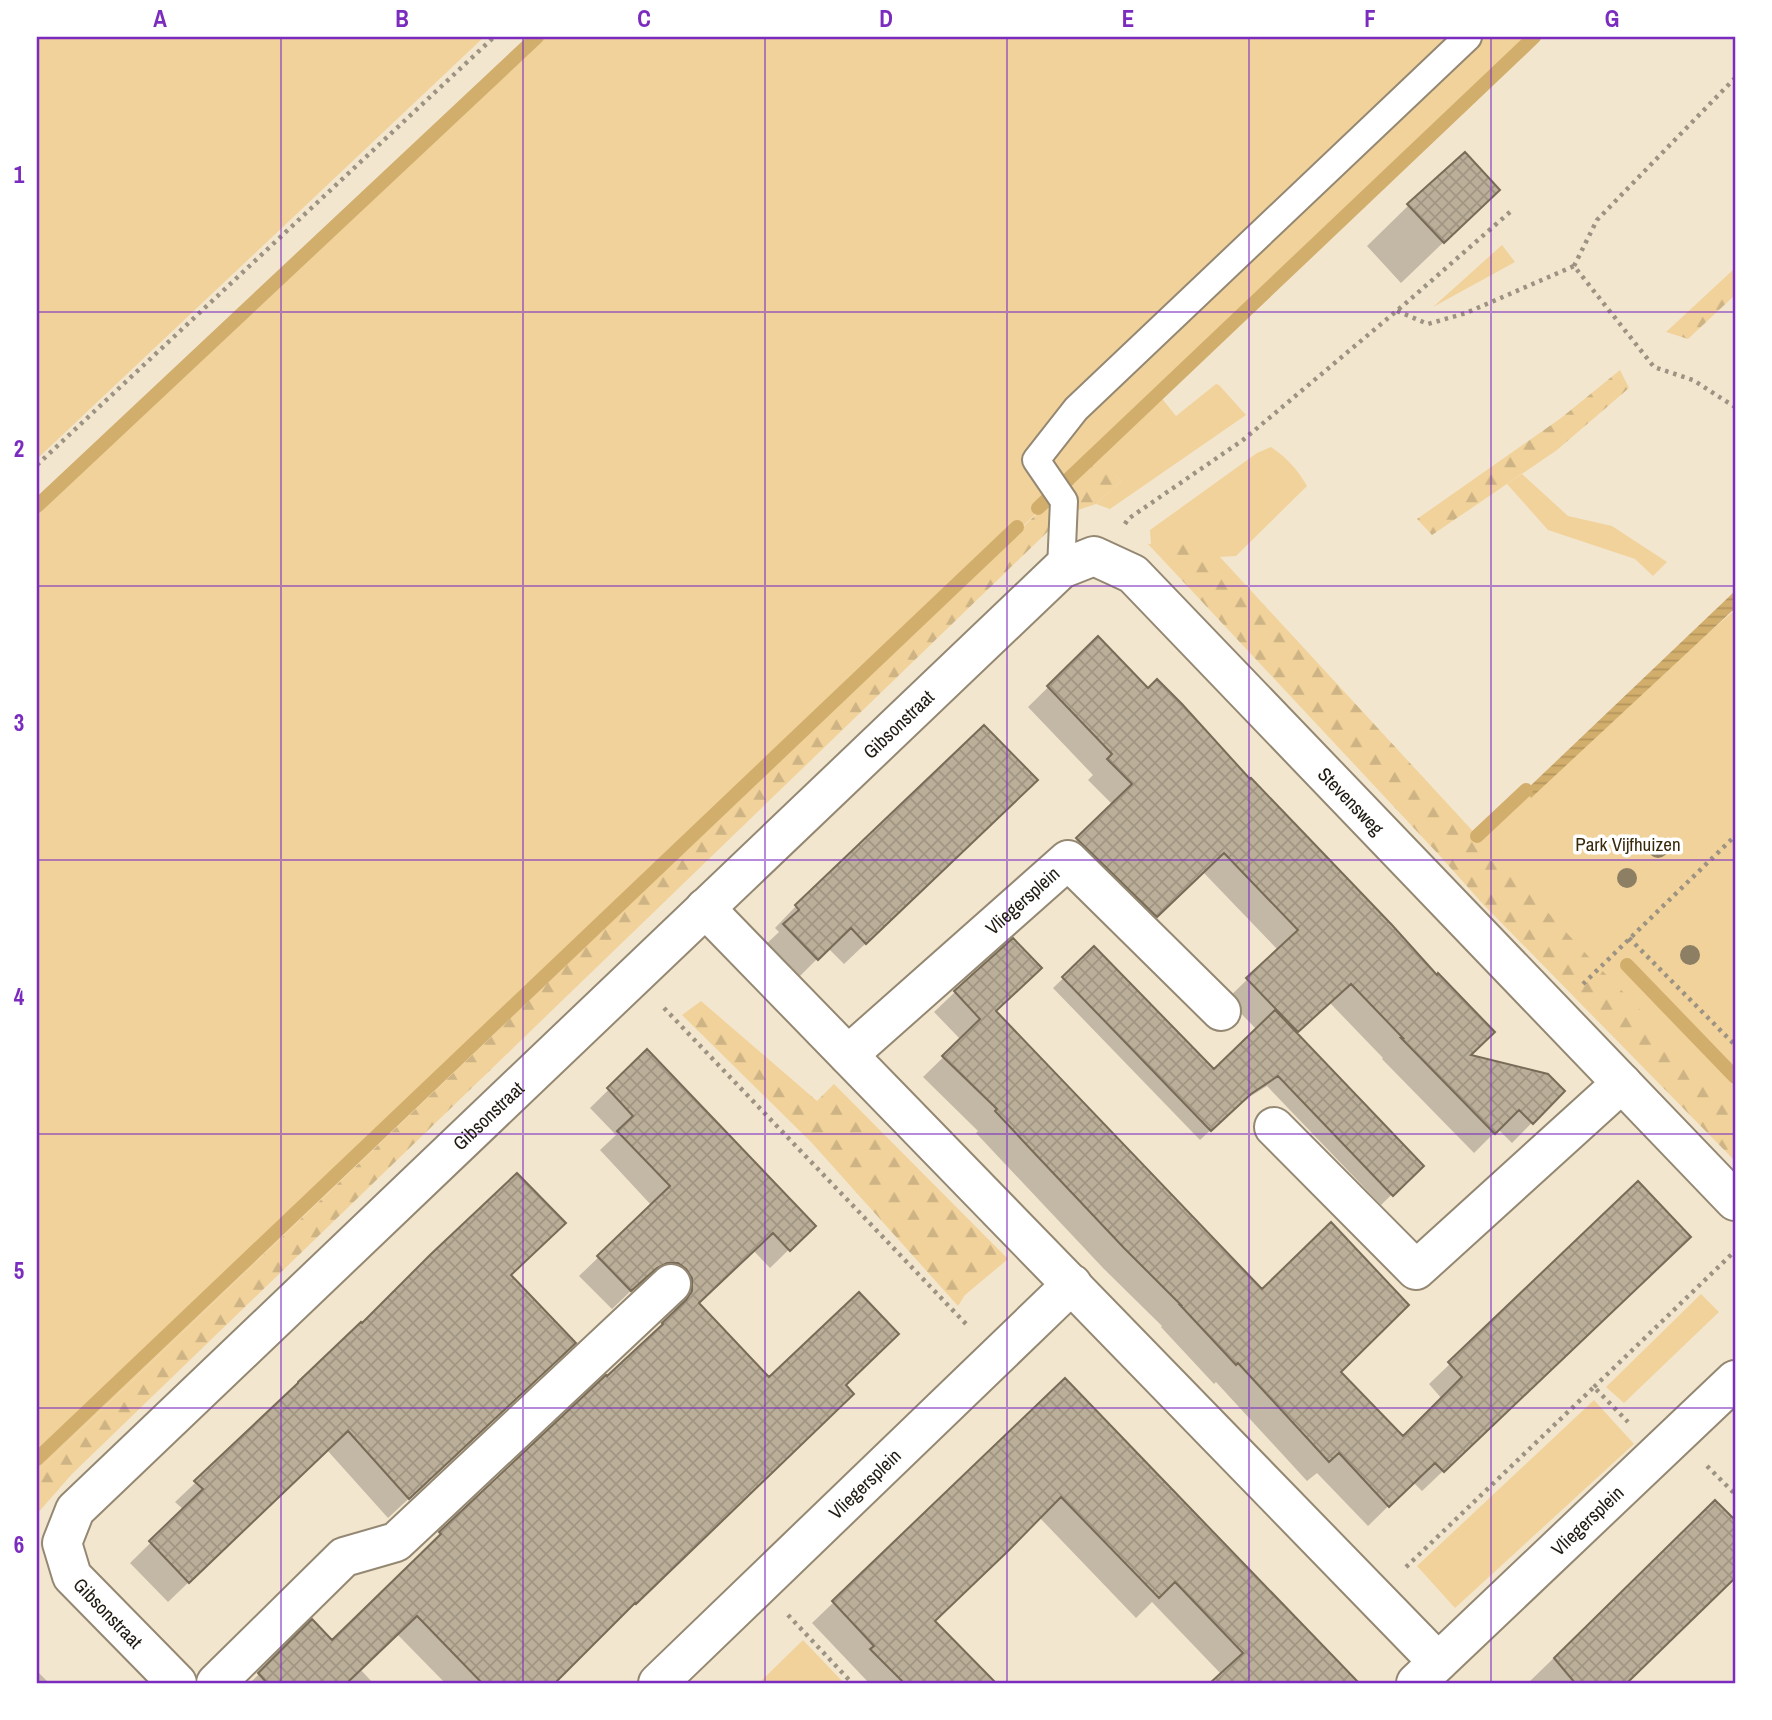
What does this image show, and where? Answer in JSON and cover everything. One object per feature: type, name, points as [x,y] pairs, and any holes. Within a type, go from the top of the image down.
[{"type":"street","name":"Stevensweg","points":[[1061,569],[1094,556],[1133,573],[1735,1201]]},
{"type":"street","name":"Gibsonstraat","points":[[177,1683],[72,1576],[62,1543],[75,1510],[1061,569]]},
{"type":"street","name":"Vliegersplein","points":[[848,1055],[1068,860],[1221,1011]]},
{"type":"street","name":"Vliegersplein","points":[[705,908],[1376,1597],[1427,1673],[1735,1380]]},
{"type":"street","points":[[1274,1127],[1416,1270],[1622,1083]]},
{"type":"street","points":[[216,1683],[344,1557],[396,1542],[671,1284]]},
{"type":"street","name":"Vliegersplein","points":[[658,1683],[1072,1284]]},
{"type":"lane","points":[[1061,569],[1064,501],[1036,460],[1076,409],[1468,37]]},
{"type":"path","points":[[37,466],[494,37]]},
{"type":"path","points":[[1396,310],[1428,324],[1466,313],[1574,266],[1597,220],[1735,79]]},
{"type":"path","points":[[1128,519],[1243,440],[1510,212]]},
{"type":"path","points":[[1574,266],[1654,367],[1693,380],[1735,407]]},
{"type":"path","points":[[1554,1013],[1735,836]]},
{"type":"path","points":[[1629,937],[1735,1045]]},
{"type":"path","points":[[634,976],[997,1356]]},
{"type":"path","points":[[1376,1597],[1735,1251]]},
{"type":"path","points":[[1594,1387],[1658,1454]]},
{"type":"path","points":[[760,1585],[852,1683]]},
{"type":"green space","points":[[37,37],[484,37],[37,459]]},
{"type":"green space","points":[[529,37],[1534,37],[1160,396],[1176,416],[1216,384],[1246,415],[1110,509],[1096,504],[1121,481],[1095,457],[37,1472],[37,501]]},
{"type":"green space","points":[[1502,245],[1515,262],[1433,307]]},
{"type":"green space","points":[[1735,268],[1735,295],[1688,339],[1666,332]]},
{"type":"green space","points":[[1620,370],[1629,388],[1557,450],[1432,535],[1417,519],[1561,418]]},
{"type":"green space","points":[[1271,447],[1291,464],[1307,486],[1236,556],[1220,557],[1151,544],[1150,530],[1257,453]]},
{"type":"green space","points":[[1096,457],[1121,481],[1096,504],[1066,514],[72,1474],[37,1514],[37,1472]]},
{"type":"green space","points":[[1522,474],[1568,516],[1612,526],[1667,562],[1653,576],[1635,559],[1548,530],[1507,484]]},
{"type":"green space","points":[[1184,542],[1220,557],[1588,956],[1735,1107],[1735,1161],[1481,902],[1148,544]]},
{"type":"green space","name":"Park Vijfhuizen","points":[[1735,610],[1735,1108],[1470,835]]},
{"type":"green space","points":[[701,1001],[817,1101],[834,1084],[1008,1259],[965,1295],[958,1306],[811,1142],[682,1015]]},
{"type":"green space","points":[[1701,1294],[1719,1312],[1624,1403],[1606,1387]]},
{"type":"green space","points":[[1594,1400],[1634,1444],[1455,1608],[1417,1566]]},
{"type":"green space","points":[[803,1640],[844,1683],[759,1683]]},
{"type":"shaded area","points":[[1735,591],[1735,611],[1531,798],[1526,790]]},
{"type":"building","points":[[1465,152],[1500,190],[1444,243],[1407,204]]},
{"type":"building","points":[[1098,636],[1148,688],[1157,679],[1437,975],[1438,973],[1495,1032],[1471,1055],[1548,1074],[1565,1091],[1533,1124],[1519,1110],[1495,1134],[1351,984],[1298,1032],[1246,978],[1298,930],[1224,853],[1157,917],[1076,838],[1132,784],[1107,759],[1112,754],[1047,686]]},
{"type":"building","points":[[984,725],[1038,780],[866,944],[851,928],[818,960],[783,924],[799,910],[795,905]]},
{"type":"building","points":[[1013,938],[1042,968],[996,1011],[1262,1289],[1331,1222],[1409,1305],[1341,1372],[1403,1436],[1462,1377],[1448,1362],[1638,1181],[1691,1237],[1444,1472],[1435,1463],[1389,1507],[1339,1453],[1329,1462],[1238,1363],[1236,1365],[1039,1158],[995,1111],[997,1109],[942,1056],[980,1019],[954,991]]},
{"type":"building","points":[[1094,946],[1214,1069],[1275,1010],[1424,1166],[1393,1196],[1278,1076],[1251,1094],[1211,1131],[1062,977]]},
{"type":"building","points":[[647,1049],[816,1226],[790,1251],[773,1233],[699,1303],[769,1377],[859,1292],[899,1334],[846,1385],[854,1394],[555,1683],[482,1683],[417,1616],[347,1683],[267,1683],[258,1673],[312,1619],[332,1640],[441,1534],[439,1532],[663,1324],[692,1291],[692,1278],[678,1263],[667,1263],[657,1268],[631,1291],[597,1256],[670,1186],[617,1131],[633,1116],[607,1088]]},
{"type":"building","points":[[517,1173],[566,1223],[511,1275],[576,1343],[409,1499],[348,1431],[189,1583],[149,1541],[203,1489],[194,1481]]},
{"type":"building","points":[[1065,1378],[1359,1683],[1210,1683],[1243,1653],[1175,1582],[1159,1598],[1061,1497],[935,1621],[996,1683],[904,1683],[870,1649],[874,1646],[832,1601]]},
{"type":"building","points":[[1715,1500],[1735,1520],[1735,1578],[1627,1683],[1575,1683],[1554,1658]]},
{"type":"waterway","points":[[37,506],[537,37]]},
{"type":"waterway","points":[[1038,508],[1534,37]]},
{"type":"waterway","points":[[37,1459],[1017,527]]},
{"type":"waterway","points":[[1477,836],[1526,790]]},
{"type":"waterway","points":[[1627,965],[1735,1077]]}]
